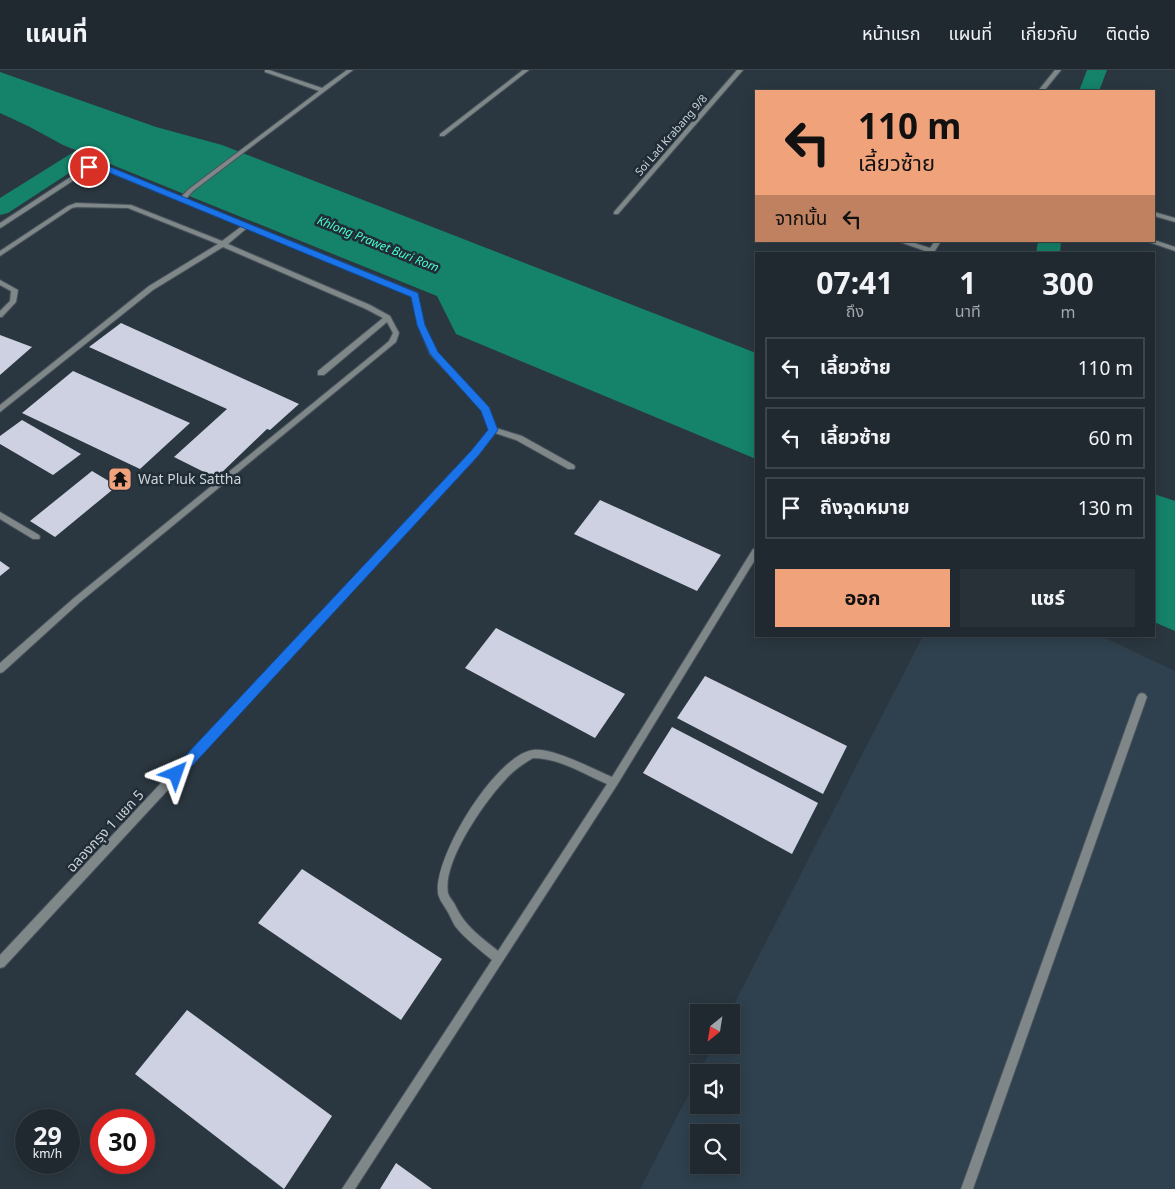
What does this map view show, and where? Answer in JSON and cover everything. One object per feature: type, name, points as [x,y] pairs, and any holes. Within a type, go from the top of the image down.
[{"type":"street","points":[[181,200],[191,190],[350,70]]},
{"type":"street","points":[[442,135],[526,70]]},
{"type":"street","name":"Soi Lad Krabang 9/8","points":[[616,213],[740,70]]},
{"type":"street","points":[[1042,90],[1058,70]]},
{"type":"street","points":[[267,71],[322,90]]},
{"type":"street","points":[[0,226],[89,167],[95,166],[415,295],[421,325],[434,354],[486,410],[493,430],[519,438],[572,467]]},
{"type":"street","points":[[0,254],[52,218],[76,205],[129,206],[223,244],[368,307],[388,318],[396,333],[392,342],[384,350],[77,600],[0,669]]},
{"type":"street","points":[[1155,214],[1175,220]]},
{"type":"street","points":[[0,409],[151,288],[223,244],[246,226]]},
{"type":"street","points":[[903,242],[931,252]]},
{"type":"street","points":[[1152,242],[1175,249]]},
{"type":"street","points":[[0,282],[15,290],[13,302],[0,315]]},
{"type":"street","points":[[321,373],[388,318]]},
{"type":"street","name":"ฉลองกรุง 1 แยก 5","points":[[0,963],[475,454],[493,430]]},
{"type":"street","points":[[0,515],[36,537]]},
{"type":"street","points":[[348,1189],[614,782],[755,553]]},
{"type":"street","points":[[967,1189],[1142,697]]},
{"type":"street","points":[[499,959],[461,926],[443,894],[444,876],[450,858],[476,807],[514,763],[533,754],[548,755],[614,782]]},
{"type":"shaded area","points":[[922,637],[1103,637],[1175,671],[1175,1189],[640,1189],[690,1092],[690,1114],[740,1114],[740,1064],[703,1064],[709,1054],[740,1054],[740,1004],[734,1004]]},
{"type":"water","name":"Khlong Prawet Buri Rom","points":[[0,72],[156,127],[222,145],[755,353],[755,459],[456,334],[437,296],[63,145],[0,113]]},
{"type":"water","points":[[1155,494],[1175,501],[1175,631],[1155,622]]},
{"type":"building","points":[[121,323],[299,404],[270,430],[267,429],[216,478],[174,457],[227,409],[89,347]]},
{"type":"building","points":[[0,335],[32,347],[0,375]]},
{"type":"building","points":[[73,371],[190,423],[140,469],[22,413]]},
{"type":"building","points":[[22,420],[81,454],[53,475],[0,444],[0,436]]},
{"type":"building","points":[[92,471],[117,486],[55,537],[30,521]]},
{"type":"building","points":[[600,500],[721,555],[697,591],[574,534]]},
{"type":"building","points":[[0,561],[10,568],[0,576]]},
{"type":"building","points":[[496,628],[625,694],[595,738],[465,668]]},
{"type":"building","points":[[705,676],[847,746],[823,794],[677,718]]},
{"type":"building","points":[[672,727],[818,803],[792,854],[643,773]]},
{"type":"building","points":[[302,869],[442,959],[401,1020],[258,923]]},
{"type":"building","points":[[187,1010],[332,1116],[284,1189],[135,1074]]},
{"type":"building","points":[[396,1163],[432,1189],[380,1189]]},
{"type":"waterway","points":[[1089,90],[1097,70]]},
{"type":"waterway","points":[[0,208],[111,137]]},
{"type":"waterway","points":[[1048,252],[1050,242]]},
{"type":"place","name":"Wat Pluk Sattha","points":[[120,479]]},
{"type":"route","points":[[89,167],[100,166],[415,295],[421,325],[434,354],[486,410],[493,430],[475,454],[176,774]]}]
